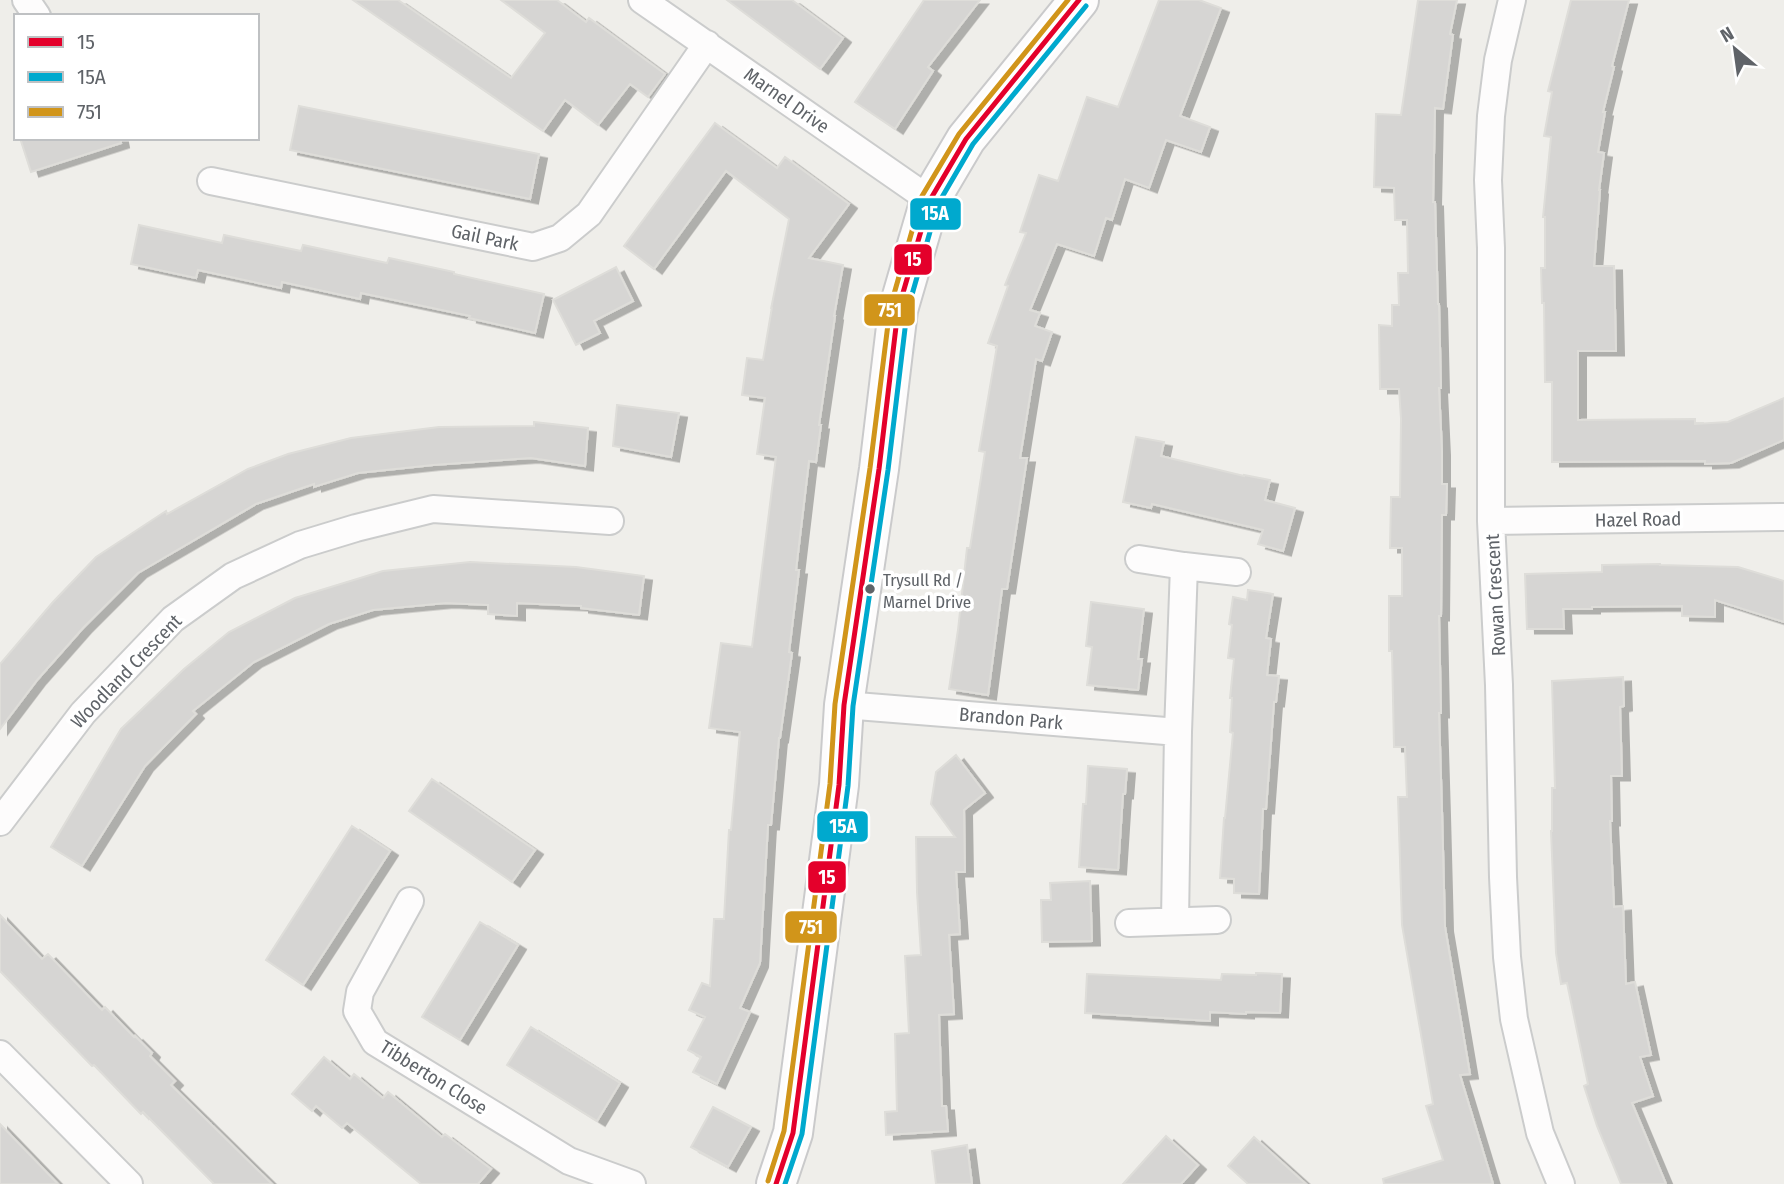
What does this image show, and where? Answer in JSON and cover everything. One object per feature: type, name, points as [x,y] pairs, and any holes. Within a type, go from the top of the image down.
[{"type":"street","name":"Marnel Drive","points":[[642,0],[930,200]]},
{"type":"street","points":[[776,1184],[793,1133],[839,785],[844,705],[878,482],[898,310],[930,200],[966,139],[1079,0]]},
{"type":"street","name":"Rowan Crescent","points":[[1512,0],[1492,105],[1488,180],[1492,248],[1491,522],[1499,685],[1503,877],[1514,1019],[1540,1133],[1562,1184]]},
{"type":"street","name":"Gail Park","points":[[211,181],[533,247],[560,238],[589,214],[707,44]]},
{"type":"street","name":"Woodland Crescent","points":[[0,822],[92,703],[173,619],[233,576],[300,545],[433,509],[610,521]]},
{"type":"street","name":"Hazel Road","points":[[1491,522],[1784,517]]},
{"type":"street","points":[[1139,559],[1237,572]]},
{"type":"street","points":[[1175,921],[1184,566]]},
{"type":"street","name":"Brandon Park","points":[[844,705],[1178,732]]},
{"type":"street","name":"Tibberton Close","points":[[410,901],[360,992],[357,1011],[375,1042],[569,1161],[632,1184]]},
{"type":"street","points":[[1129,923],[1217,920]]},
{"type":"street","points":[[0,1054],[129,1184]]},
{"type":"building","points":[[353,0],[398,0],[511,78],[545,33],[501,0],[557,0],[586,22],[589,18],[665,74],[648,97],[630,84],[598,125],[565,100],[543,131]]},
{"type":"building","points":[[727,0],[792,0],[843,38],[820,69]]},
{"type":"building","points":[[924,0],[980,0],[928,67],[933,71],[895,129],[855,102]]},
{"type":"building","points":[[1159,0],[1199,0],[1221,8],[1180,116],[1210,127],[1201,152],[1166,140],[1149,188],[1125,179],[1112,220],[1106,218],[1094,256],[1057,244],[1030,310],[1040,313],[1035,326],[1052,332],[1042,361],[1036,359],[1020,458],[1027,458],[1007,589],[1002,589],[988,695],[949,689],[967,548],[970,548],[985,452],[979,451],[997,346],[988,343],[1008,286],[1005,285],[1026,233],[1020,232],[1039,175],[1058,181],[1087,97],[1118,107]]},
{"type":"building","points":[[1418,0],[1457,0],[1450,34],[1453,35],[1443,109],[1435,108],[1433,202],[1439,304],[1442,484],[1447,484],[1446,515],[1442,515],[1439,616],[1445,927],[1470,1074],[1460,1075],[1493,1184],[1384,1184],[1383,1179],[1443,1160],[1426,1106],[1433,1104],[1402,925],[1398,797],[1407,797],[1405,747],[1394,747],[1392,651],[1389,651],[1389,596],[1402,596],[1402,548],[1390,548],[1391,497],[1400,497],[1401,419],[1399,389],[1380,389],[1379,325],[1392,326],[1392,305],[1399,305],[1398,273],[1408,273],[1407,220],[1395,220],[1394,188],[1374,187],[1376,114],[1401,115]]},
{"type":"building","points":[[1571,0],[1629,0],[1612,66],[1614,67],[1603,112],[1598,152],[1604,153],[1594,266],[1614,266],[1616,351],[1578,351],[1578,420],[1695,419],[1695,424],[1728,422],[1784,398],[1784,440],[1731,463],[1552,462],[1552,382],[1545,382],[1541,268],[1545,268],[1543,217],[1551,137],[1544,136],[1552,92],[1548,91]]},
{"type":"building","points":[[299,106],[539,154],[530,199],[290,150]]},
{"type":"building","points":[[715,123],[777,168],[785,157],[849,204],[809,258],[843,265],[816,462],[809,461],[796,570],[799,570],[789,652],[792,653],[779,738],[771,825],[768,825],[760,963],[740,1008],[750,1012],[717,1084],[693,1072],[701,1057],[688,1050],[705,1017],[689,1010],[702,983],[710,986],[714,919],[724,919],[729,830],[740,732],[709,728],[721,643],[752,647],[776,457],[757,454],[765,398],[742,395],[747,358],[763,360],[789,219],[726,171],[654,269],[624,246]]},
{"type":"building","points":[[21,140],[120,140],[121,143],[31,172]]},
{"type":"building","points":[[139,225],[222,243],[224,235],[301,251],[303,245],[387,263],[389,258],[544,294],[535,333],[361,293],[360,299],[282,282],[281,288],[198,270],[196,278],[131,264]]},
{"type":"building","points":[[616,267],[633,301],[594,321],[600,333],[576,345],[553,300]]},
{"type":"building","points":[[617,405],[679,413],[671,457],[613,446]]},
{"type":"building","points":[[534,422],[588,428],[585,466],[531,458],[358,473],[314,487],[314,484],[256,504],[138,573],[83,628],[38,679],[0,729],[0,664],[96,557],[166,511],[167,514],[248,469],[288,454],[351,438],[439,427],[534,426]]},
{"type":"building","points":[[1136,437],[1164,442],[1161,456],[1270,480],[1265,500],[1295,508],[1283,551],[1258,544],[1263,530],[1152,504],[1151,508],[1123,502]]},
{"type":"building","points":[[470,562],[576,567],[644,576],[639,615],[581,606],[517,603],[517,616],[488,614],[488,605],[446,603],[373,610],[329,624],[254,662],[193,711],[196,714],[145,766],[82,866],[51,847],[121,729],[184,669],[229,632],[295,598],[383,571]]},
{"type":"building","points":[[1602,565],[1738,567],[1784,581],[1784,622],[1715,600],[1715,617],[1682,616],[1682,606],[1592,607],[1563,609],[1564,629],[1527,629],[1525,574],[1602,572]]},
{"type":"building","points":[[1248,590],[1273,594],[1266,638],[1271,639],[1267,675],[1279,676],[1274,702],[1266,809],[1263,809],[1259,894],[1234,893],[1234,879],[1220,878],[1233,733],[1230,732],[1230,698],[1234,659],[1228,658],[1232,625],[1229,624],[1233,597],[1247,600]]},
{"type":"building","points":[[1091,602],[1144,609],[1138,659],[1142,659],[1138,690],[1087,685],[1092,647],[1086,646]]},
{"type":"building","points":[[1623,677],[1624,706],[1620,707],[1622,776],[1611,776],[1614,907],[1623,906],[1626,984],[1635,982],[1651,1055],[1640,1057],[1653,1096],[1632,1103],[1666,1184],[1621,1184],[1584,1086],[1588,1084],[1567,983],[1561,984],[1556,953],[1551,831],[1552,788],[1555,788],[1552,681]]},
{"type":"building","points":[[956,755],[985,793],[964,810],[965,872],[956,872],[960,934],[949,935],[954,1014],[939,1015],[942,1106],[946,1106],[948,1131],[886,1135],[885,1112],[897,1111],[895,1034],[909,1033],[905,956],[921,955],[916,837],[955,837],[931,804],[936,772]]},
{"type":"building","points":[[1088,766],[1127,769],[1118,870],[1079,867]]},
{"type":"building","points":[[432,779],[535,850],[512,882],[409,811]]},
{"type":"building","points":[[352,826],[390,851],[303,985],[266,960]]},
{"type":"building","points":[[1090,881],[1092,941],[1042,942],[1041,900],[1051,900],[1050,883]]},
{"type":"building","points":[[0,915],[42,959],[48,954],[102,1010],[105,1007],[135,1036],[175,1081],[171,1085],[272,1184],[214,1184],[143,1112],[141,1114],[94,1065],[92,1066],[0,971]]},
{"type":"building","points":[[480,922],[518,945],[460,1040],[422,1017]]},
{"type":"building","points":[[1087,974],[1221,980],[1222,974],[1282,974],[1280,1013],[1210,1012],[1210,1021],[1085,1013]]},
{"type":"building","points":[[531,1027],[620,1083],[597,1121],[507,1065]]},
{"type":"building","points":[[324,1057],[350,1079],[354,1074],[383,1098],[388,1092],[442,1137],[445,1134],[491,1169],[478,1184],[421,1184],[347,1123],[342,1128],[316,1106],[312,1111],[292,1094]]},
{"type":"building","points":[[713,1107],[751,1127],[728,1167],[691,1147]]},
{"type":"building","points":[[0,1124],[58,1184],[0,1184]]},
{"type":"building","points":[[1166,1136],[1198,1165],[1181,1184],[1123,1184]]},
{"type":"building","points":[[1254,1137],[1306,1184],[1248,1184],[1228,1166]]},
{"type":"building","points":[[967,1145],[972,1184],[936,1184],[932,1151]]},
{"type":"transit line","name":"751","points":[[768,1181],[784,1131],[830,784],[835,704],[870,468],[890,308],[922,196],[959,134],[1068,0]]},
{"type":"transit line","name":"15","points":[[776,1184],[793,1133],[839,785],[844,705],[879,469],[898,310],[930,200],[966,139],[1079,0]]},
{"type":"transit line","name":"15A","points":[[785,1184],[802,1134],[848,786],[853,706],[888,470],[907,312],[938,204],[973,144],[1086,6]]},
{"type":"place","name":"Trysull Rd / Marnel Drive","points":[[870,589]]}]
